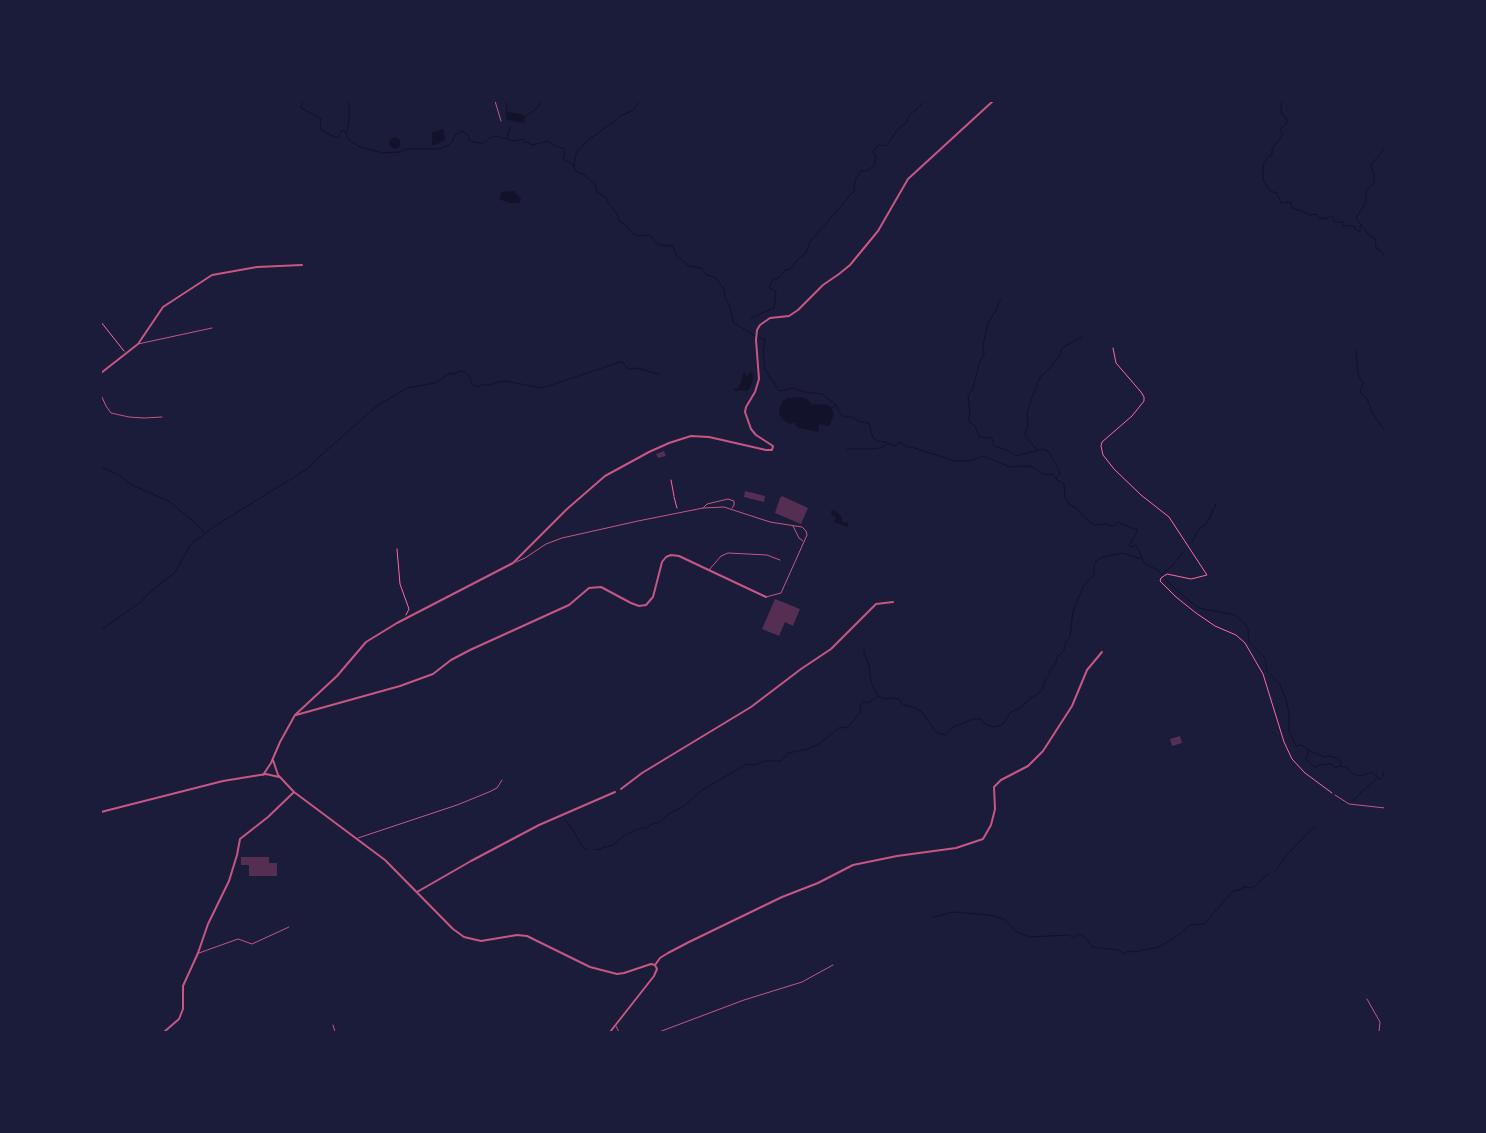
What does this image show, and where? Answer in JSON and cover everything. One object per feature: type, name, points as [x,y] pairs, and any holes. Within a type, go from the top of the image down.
[{"type":"street","points":[[263,774],[295,715],[336,676],[356,652],[370,640],[513,563],[567,509],[606,476],[669,443],[691,436],[700,436],[772,450],[773,447],[770,444],[756,435],[751,429],[745,412],[755,392],[759,378],[757,330],[764,320],[789,316],[798,310],[823,285],[850,264],[878,231],[908,179],[993,101]]},
{"type":"street","points":[[101,373],[138,344],[163,306],[212,275],[257,267],[302,265]]},
{"type":"street","points":[[295,715],[400,686],[433,674],[453,658],[569,605],[589,588],[602,588],[631,603],[639,606],[646,605],[653,597],[660,565],[668,556],[679,556],[766,597]]},
{"type":"street","points":[[621,789],[642,773],[751,707],[800,669],[831,649],[876,604],[893,602]]},
{"type":"street","points":[[655,965],[660,958],[689,942],[853,865],[952,848],[983,839],[991,826],[995,809],[994,787],[1001,780],[1028,766],[1043,751],[1072,706],[1087,670],[1102,652]]},
{"type":"street","points":[[273,758],[276,772],[294,792],[385,860],[453,929],[469,939],[481,941],[517,935],[527,936],[590,968],[618,974],[624,974],[650,964],[655,965]]},
{"type":"street","points":[[101,812],[211,783],[263,774],[270,774],[280,778]]},
{"type":"street","points":[[164,1032],[178,1019],[184,1009],[183,986],[198,954],[208,924],[229,881],[240,839],[268,817],[294,792]]},
{"type":"street","points":[[416,892],[539,825],[615,792]]},
{"type":"street","points":[[610,1032],[654,976],[657,969],[655,965]]},
{"type":"lane","points":[[495,101],[502,121]]},
{"type":"lane","points":[[138,344],[212,328]]},
{"type":"lane","points":[[101,395],[111,413],[144,418],[162,416]]},
{"type":"lane","points":[[703,508],[707,504],[728,499],[734,501],[732,508]]},
{"type":"lane","points":[[513,563],[526,558],[546,544],[562,538],[615,525],[718,506],[732,508],[762,520],[805,529],[807,535],[782,594],[766,597]]},
{"type":"lane","points":[[793,526],[799,538],[804,541]]},
{"type":"lane","points":[[709,570],[721,556],[728,553],[766,555],[780,560]]},
{"type":"lane","points":[[358,839],[457,806],[497,788],[502,780]]},
{"type":"lane","points":[[1335,795],[1352,805],[1385,808]]},
{"type":"lane","points":[[198,954],[238,939],[252,944],[289,927]]},
{"type":"lane","points":[[659,1032],[744,1000],[802,982],[833,965]]},
{"type":"lane","points":[[1367,999],[1380,1022],[1379,1032]]},
{"type":"lane","points":[[333,1025],[335,1032]]},
{"type":"lane","points":[[615,1025],[620,1032]]},
{"type":"path","points":[[101,322],[126,354]]},
{"type":"path","points":[[1113,348],[1116,363],[1141,392],[1144,401],[1132,416],[1102,442],[1103,455],[1114,469],[1141,495],[1169,517],[1207,575],[1191,579],[1165,575],[1160,581],[1196,613],[1216,626],[1236,635],[1245,643],[1263,674],[1284,742],[1292,759],[1305,773],[1335,795]]},
{"type":"path","points":[[671,480],[677,508]]},
{"type":"path","points":[[397,549],[400,584],[409,609],[404,616]]},
{"type":"shaded area","points":[[506,112],[521,114],[525,117],[524,123],[507,120]]},
{"type":"shaded area","points":[[443,129],[445,140],[432,145],[432,133]]},
{"type":"shaded area","points":[[395,137],[401,143],[395,149],[389,143]]},
{"type":"shaded area","points":[[514,191],[520,197],[519,203],[510,203],[499,199],[502,192]]},
{"type":"shaded area","points":[[750,372],[753,374],[751,386],[747,391],[735,391],[734,388],[738,389],[741,383],[743,373],[745,373],[747,378]]},
{"type":"shaded area","points":[[802,397],[812,405],[826,404],[831,408],[834,414],[829,426],[819,424],[818,432],[800,428],[794,422],[790,424],[782,419],[779,413],[783,401],[788,398]]},
{"type":"shaded area","points":[[834,510],[841,516],[843,523],[848,522],[848,527],[834,522],[836,519],[835,516],[832,516],[831,511]]},
{"type":"building","points":[[664,451],[666,456],[658,458],[656,454]]},
{"type":"building","points":[[745,491],[765,496],[764,502],[744,497]]},
{"type":"building","points":[[782,496],[808,508],[801,524],[775,513]]},
{"type":"building","points":[[775,599],[800,609],[793,626],[785,622],[779,636],[762,629]]},
{"type":"building","points":[[1180,736],[1182,743],[1172,746],[1170,739]]},
{"type":"building","points":[[241,857],[269,857],[269,863],[277,863],[277,876],[249,876],[249,865],[241,865]]},
{"type":"waterway","points":[[303,101],[301,108],[321,119],[320,129],[338,138],[341,131],[345,131],[349,140],[358,146],[382,153],[399,152],[406,149],[440,149],[449,145],[455,135],[462,131],[468,135],[470,141],[483,144],[489,138],[496,136],[514,141],[523,139],[525,143],[527,142],[532,145],[548,141],[557,147],[563,148],[565,151],[563,159],[572,164],[577,172],[583,174],[595,184],[597,192],[605,197],[618,216],[619,221],[625,224],[633,234],[639,236],[650,235],[658,245],[673,246],[677,256],[689,266],[701,268],[707,275],[715,277],[724,289],[733,322],[755,336]]},
{"type":"waterway","points":[[347,132],[349,101]]},
{"type":"waterway","points":[[506,101],[507,112]]},
{"type":"waterway","points":[[524,117],[536,109],[542,101]]},
{"type":"waterway","points":[[574,166],[576,153],[588,140],[620,116],[632,111],[639,101]]},
{"type":"waterway","points":[[751,318],[774,308],[776,292],[769,287],[773,280],[780,277],[785,270],[791,269],[797,260],[806,253],[810,242],[854,191],[855,180],[861,171],[866,171],[874,166],[876,156],[873,152],[877,146],[886,146],[898,129],[907,122],[908,117],[925,101]]},
{"type":"waterway","points":[[1282,101],[1281,112],[1287,120],[1287,124],[1280,129],[1283,134],[1272,149],[1272,156],[1269,156],[1263,164],[1263,180],[1270,191],[1277,193],[1281,203],[1291,203],[1292,208],[1310,215],[1316,214],[1319,218],[1327,219],[1330,216],[1334,218],[1334,222],[1344,222],[1343,226],[1355,226],[1355,229],[1360,232],[1360,226],[1363,227],[1375,239],[1376,248],[1385,257]]},
{"type":"waterway","points":[[507,138],[510,127]]},
{"type":"waterway","points":[[1362,226],[1356,218],[1366,202],[1366,191],[1374,182],[1371,165],[1385,148]]},
{"type":"waterway","points":[[1001,299],[988,323],[983,345],[984,355],[980,361],[973,388],[968,396],[970,423],[975,425],[979,437],[992,438],[994,446],[1011,452],[1015,456],[1043,449],[1049,452],[1059,470],[1060,474],[1056,478]]},
{"type":"waterway","points":[[758,336],[765,340],[763,352],[765,370],[780,391],[794,388],[804,392],[822,394],[836,405],[841,415],[850,416],[860,422],[869,423],[873,438],[878,441],[895,446],[900,442],[907,447],[955,461],[970,461],[983,456],[1010,467],[1032,467],[1043,474],[1053,474],[1057,480],[1064,484],[1065,498],[1069,504],[1094,525],[1105,524],[1113,526],[1118,522],[1137,529],[1129,546],[1136,545],[1145,564],[1158,570],[1168,582],[1199,608],[1235,615],[1246,625],[1249,642],[1265,658],[1267,671],[1279,683],[1286,699],[1289,714],[1289,731],[1296,746],[1301,745],[1307,749],[1307,760],[1314,767],[1331,764],[1336,768],[1339,766],[1346,767],[1351,773],[1360,776],[1371,772],[1380,779],[1383,776],[1383,772],[1385,772]]},
{"type":"waterway","points":[[1036,449],[1025,435],[1028,423],[1027,413],[1040,377],[1060,355],[1062,348],[1082,337]]},
{"type":"waterway","points":[[1356,351],[1358,374],[1363,383],[1360,393],[1367,399],[1373,414],[1385,432]]},
{"type":"waterway","points":[[101,630],[142,601],[175,572],[191,544],[215,526],[307,469],[377,406],[407,388],[435,383],[450,373],[454,374],[460,371],[465,372],[472,384],[478,387],[505,381],[542,388],[620,362],[623,362],[628,369],[636,368],[658,374]]},
{"type":"waterway","points":[[831,408],[836,405]]},
{"type":"waterway","points":[[847,449],[874,449],[887,444]]},
{"type":"waterway","points":[[101,467],[117,474],[132,485],[170,502],[199,526],[204,533]]},
{"type":"waterway","points":[[1192,542],[1199,529],[1207,523],[1216,504]]},
{"type":"waterway","points":[[1162,574],[1172,566],[1184,551]]},
{"type":"waterway","points":[[594,849],[598,850],[612,846],[622,837],[635,830],[658,823],[669,814],[684,806],[702,790],[747,764],[755,765],[764,761],[781,761],[788,753],[808,749],[819,744],[840,727],[848,727],[860,713],[863,702],[868,703],[878,696],[885,699],[899,699],[902,704],[922,712],[935,731],[940,734],[946,735],[953,727],[973,719],[981,719],[984,723],[993,727],[1002,725],[1011,712],[1020,708],[1042,690],[1046,679],[1050,675],[1049,671],[1056,663],[1057,658],[1064,650],[1066,641],[1070,637],[1073,611],[1083,587],[1094,574],[1096,561],[1102,557],[1123,553],[1141,559]]},
{"type":"waterway","points":[[864,649],[869,665],[871,682],[877,695]]},
{"type":"waterway","points":[[1308,750],[1324,757],[1337,758],[1340,760],[1341,765]]},
{"type":"waterway","points":[[1351,802],[1377,778]]},
{"type":"waterway","points":[[564,819],[584,849],[587,849]]},
{"type":"waterway","points":[[1276,871],[1284,858],[1315,826]]},
{"type":"waterway","points":[[934,917],[953,912],[989,915],[1004,919],[1015,931],[1029,937],[1069,935],[1074,938],[1079,934],[1086,938],[1092,947],[1119,950],[1123,954],[1128,951],[1134,952],[1159,947],[1180,934],[1190,925],[1204,924],[1233,891],[1243,887],[1253,888],[1269,873]]}]
